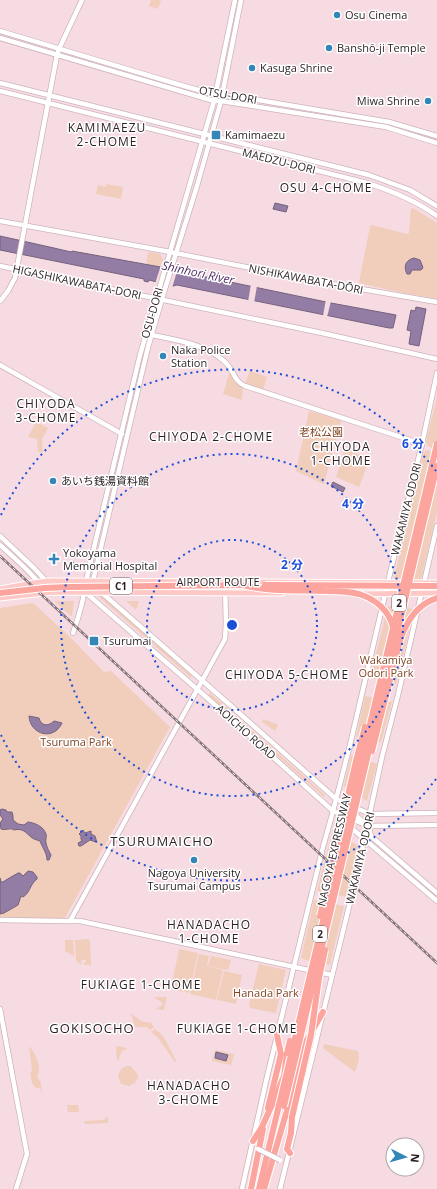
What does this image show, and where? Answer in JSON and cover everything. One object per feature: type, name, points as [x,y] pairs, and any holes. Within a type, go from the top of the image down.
[{"type":"highway","name":"NAGOYA EXPRESSWAY","points":[[264,1189],[295,1032],[437,444]]},
{"type":"highway","name":"NAGOYA EXPRESSWAY","points":[[259,1189],[337,888],[437,466]]},
{"type":"highway","points":[[243,585],[253,588],[360,594],[370,598],[389,615],[394,633],[394,640],[389,659],[368,717],[360,745],[326,886],[318,935],[295,1032],[287,1053],[284,1076],[262,1126],[253,1141]]},
{"type":"highway","name":"C1","points":[[0,594],[68,587],[243,585],[437,586]]},
{"type":"highway","points":[[290,1153],[287,1149],[291,1133],[292,1117],[310,1044],[322,966],[337,888],[364,777],[384,708],[400,640],[409,621],[422,605],[437,598]]},
{"type":"highway","points":[[264,1189],[282,1124],[294,1091],[304,1046],[323,1012]]},
{"type":"highway","points":[[266,1114],[281,1054],[277,1035]]},
{"type":"highway","points":[[251,1189],[263,1129]]},
{"type":"main road","name":"AIRPORT ROUTE","points":[[0,589],[40,582],[86,581],[437,583]]},
{"type":"main road","name":"AIRPORT ROUTE","points":[[0,598],[46,592],[437,593]]},
{"type":"street","points":[[0,300],[13,284],[17,270],[57,55],[82,0]]},
{"type":"street","name":"OSU-DORI","points":[[93,581],[152,335],[160,287],[216,95],[235,0]]},
{"type":"street","name":"OSU-DORI","points":[[86,581],[119,432],[140,355],[176,254],[221,101],[241,0]]},
{"type":"street","name":"OTSU-DORI","points":[[0,31],[216,95],[258,100],[389,122],[437,136]]},
{"type":"street","name":"OTSU-DORI","points":[[0,38],[214,102],[221,101],[385,127],[437,143]]},
{"type":"street","name":"MAEDZU-DORI","points":[[0,83],[370,175],[410,190],[437,206]]},
{"type":"street","name":"MAEDZU-DORI","points":[[0,91],[367,183],[412,200],[437,216]]},
{"type":"street","name":"NISHIKAWABATA-DŌRI","points":[[0,221],[170,252],[332,284],[437,302]]},
{"type":"street","name":"HIGASHIKAWABATA-DORI","points":[[0,266],[251,318],[437,359]]},
{"type":"street","points":[[152,335],[190,344],[211,351],[228,364],[240,384],[422,444]]},
{"type":"street","points":[[0,365],[127,436]]},
{"type":"street","points":[[242,1189],[277,1035],[295,966],[321,853],[364,686],[422,444],[437,373]]},
{"type":"street","name":"WAKAMIYA ODORI","points":[[280,1189],[365,840],[382,757],[398,695],[437,526]]},
{"type":"street","points":[[0,536],[40,573],[54,592]]},
{"type":"street","points":[[0,545],[40,582],[46,592]]},
{"type":"street","points":[[72,633],[85,592],[86,581]]},
{"type":"street","points":[[85,592],[93,581]]},
{"type":"street","name":"AOICHO ROAD","points":[[93,581],[101,592],[336,799],[370,814],[437,813]]},
{"type":"street","points":[[70,921],[225,639],[225,582]]},
{"type":"street","name":"AOICHO ROAD","points":[[85,592],[197,689],[333,811],[368,826],[437,825]]},
{"type":"street","points":[[336,799],[368,826],[373,838],[437,893]]},
{"type":"street","points":[[333,811],[437,901]]},
{"type":"street","points":[[0,920],[80,921],[332,975]]},
{"type":"street","points":[[0,1009],[26,1154],[16,1189]]},
{"type":"street","points":[[252,1147],[287,1163]]},
{"type":"green space","points":[[151,0],[161,0],[158,9],[149,6]]},
{"type":"green space","points":[[106,184],[123,187],[121,199],[96,194],[98,185],[106,187]]},
{"type":"green space","points":[[413,208],[437,223],[437,299],[359,283],[370,226],[372,225],[407,234],[409,233],[411,209]]},
{"type":"green space","points":[[148,252],[160,254],[163,259],[160,267],[146,265]]},
{"type":"green space","points":[[250,371],[267,377],[263,390],[245,384]]},
{"type":"green space","points":[[229,374],[231,374],[235,382],[243,389],[242,400],[223,394]]},
{"type":"green space","points":[[437,396],[437,450],[428,446],[426,442]]},
{"type":"green space","name":"老松公園","points":[[309,411],[340,420],[341,422],[324,484],[296,471]]},
{"type":"green space","points":[[36,422],[48,428],[42,439],[43,452],[38,452],[37,439],[28,437]]},
{"type":"green space","points":[[345,449],[370,458],[359,487],[336,477]]},
{"type":"green space","points":[[428,450],[437,455],[437,512],[421,579],[419,581],[395,580],[394,578],[423,455],[425,451]]},
{"type":"green space","points":[[98,596],[102,596],[192,676],[191,678]]},
{"type":"green space","points":[[54,601],[74,601],[72,616],[71,616]]},
{"type":"green space","points":[[126,601],[138,601],[136,610]]},
{"type":"green space","name":"Tsuruma Park","points":[[33,603],[69,636],[104,672],[111,671],[170,727],[63,919],[0,917],[0,608]]},
{"type":"green space","name":"Wakamiya Odori Park","points":[[388,606],[414,609],[396,684],[370,678]]},
{"type":"green space","points":[[210,693],[325,795],[324,797],[208,695]]},
{"type":"green space","name":"Wakamiya Odori Park","points":[[365,696],[392,702],[381,742],[356,737]]},
{"type":"green space","points":[[263,719],[278,725],[275,731],[262,722]]},
{"type":"green space","points":[[351,755],[377,764],[367,801],[344,786]]},
{"type":"green space","points":[[333,829],[358,846],[347,897],[317,891]]},
{"type":"green space","points":[[314,900],[344,906],[330,965],[301,958]]},
{"type":"green space","points":[[88,939],[90,941],[91,966],[84,965],[86,960],[81,960],[82,965],[76,961],[75,940]]},
{"type":"green space","points":[[65,940],[73,940],[74,956],[65,951]]},
{"type":"green space","points":[[179,949],[198,953],[189,993],[171,989]]},
{"type":"green space","points":[[199,954],[209,956],[207,966],[223,970],[216,1000],[190,994]]},
{"type":"green space","points":[[211,956],[231,960],[228,970],[208,966]]},
{"type":"green space","name":"Hanada Park","points":[[259,964],[286,970],[276,1013],[250,1008],[249,1005]]},
{"type":"green space","points":[[224,971],[242,975],[236,1004],[217,1000]]},
{"type":"green space","points":[[153,997],[167,997],[164,1010],[156,1009],[163,1004]]},
{"type":"green space","points":[[131,1013],[141,1021],[151,1023],[154,1027],[150,1030],[147,1027],[135,1027]]},
{"type":"green space","points":[[155,1029],[165,1039],[177,1062],[175,1062],[159,1039],[151,1032]]},
{"type":"green space","points":[[324,1044],[358,1051],[359,1059],[355,1072],[323,1048]]},
{"type":"green space","points":[[29,1046],[34,1052],[39,1065],[39,1073],[37,1076],[41,1083],[42,1094],[40,1088],[36,1088],[32,1083]]},
{"type":"green space","points":[[118,1046],[127,1049],[122,1051],[118,1061],[116,1047]]},
{"type":"green space","points":[[215,1050],[234,1054],[231,1065],[212,1061]]},
{"type":"green space","points":[[131,1066],[138,1076],[135,1083],[129,1086],[121,1084],[118,1076],[121,1069]]},
{"type":"green space","points":[[67,1105],[78,1105],[79,1112],[68,1112]]},
{"type":"green space","points":[[107,1117],[108,1123],[85,1124],[84,1121],[104,1120]]},
{"type":"shaded area","points":[[275,203],[288,206],[286,212],[273,209]]},
{"type":"shaded area","name":"Shinhori River","points":[[0,236],[71,252],[177,270],[331,303],[396,315],[393,328],[389,328],[177,285],[173,286],[149,280],[148,282],[144,281],[144,279],[0,250]]},
{"type":"shaded area","points":[[414,258],[420,260],[423,268],[421,270],[412,270],[410,274],[407,274],[405,266],[409,260]]},
{"type":"shaded area","points":[[416,307],[426,309],[419,346],[409,344],[411,331],[407,330],[411,310],[415,311]]},
{"type":"shaded area","points":[[333,482],[345,488],[343,492],[331,486]]},
{"type":"shaded area","points":[[29,716],[39,718],[41,723],[45,725],[54,721],[62,723],[54,732],[48,734],[43,733],[33,728]]},
{"type":"shaded area","points":[[0,810],[6,810],[7,812],[12,812],[13,820],[18,824],[24,825],[31,822],[43,829],[46,834],[46,845],[51,855],[49,860],[47,860],[40,841],[22,830],[1,829],[0,823],[3,819],[0,815]]},
{"type":"shaded area","points":[[83,830],[85,833],[91,831],[91,834],[95,836],[96,842],[90,840],[79,846],[78,843],[82,841],[79,834]]},
{"type":"shaded area","points":[[28,871],[33,872],[37,879],[29,891],[23,897],[21,896],[18,905],[0,914],[0,878],[1,882],[3,882],[18,873],[23,876]]},
{"type":"shaded area","points":[[216,1052],[228,1055],[226,1061],[215,1058]]},
{"type":"pier","points":[[161,265],[178,268],[172,288],[155,284]]},
{"type":"pier","points":[[251,284],[257,286],[254,303],[248,302]]},
{"type":"pier","points":[[326,299],[331,301],[327,317],[323,316]]},
{"type":"railway","points":[[0,556],[437,963]]},
{"type":"place","name":"Osu Cinema","points":[[337,15]]},
{"type":"place","name":"Banshō-ji Temple","points":[[329,48]]},
{"type":"place","name":"Kasuga Shrine","points":[[252,68]]},
{"type":"place","name":"Miwa Shrine","points":[[428,101]]},
{"type":"place","name":"Kamimaezu","points":[[216,135]]},
{"type":"place","name":"Naka Police Station","points":[[163,356]]},
{"type":"place","name":"あいち銭湯資料館","points":[[53,481]]},
{"type":"place","name":"Yokoyama Memorial Hospital","points":[[54,559]]},
{"type":"place","name":"Tsurumai","points":[[94,641]]},
{"type":"place","name":"Nagoya University Tsurumai Campus","points":[[194,860]]},
{"type":"district","name":"KAMIMAEZU 2-CHOME","points":[[107,135]]},
{"type":"district","name":"OSU 4-CHOME","points":[[326,188]]},
{"type":"district","name":"CHIYODA 3-CHOME","points":[[46,411]]},
{"type":"district","name":"CHIYODA 2-CHOME","points":[[211,437]]},
{"type":"district","name":"CHIYODA 1-CHOME","points":[[341,454]]},
{"type":"district","name":"CHIYODA 5-CHOME","points":[[287,675]]},
{"type":"district","name":"TSURUMAICHO","points":[[162,841]]},
{"type":"district","name":"HANADACHO 1-CHOME","points":[[209,932]]},
{"type":"district","name":"FUKIAGE 1-CHOME","points":[[141,985]]},
{"type":"district","name":"GOKISOCHO","points":[[92,1028]]},
{"type":"district","name":"FUKIAGE 1-CHOME","points":[[237,1029]]},
{"type":"district","name":"HANADACHO 3-CHOME","points":[[189,1093]]}]
